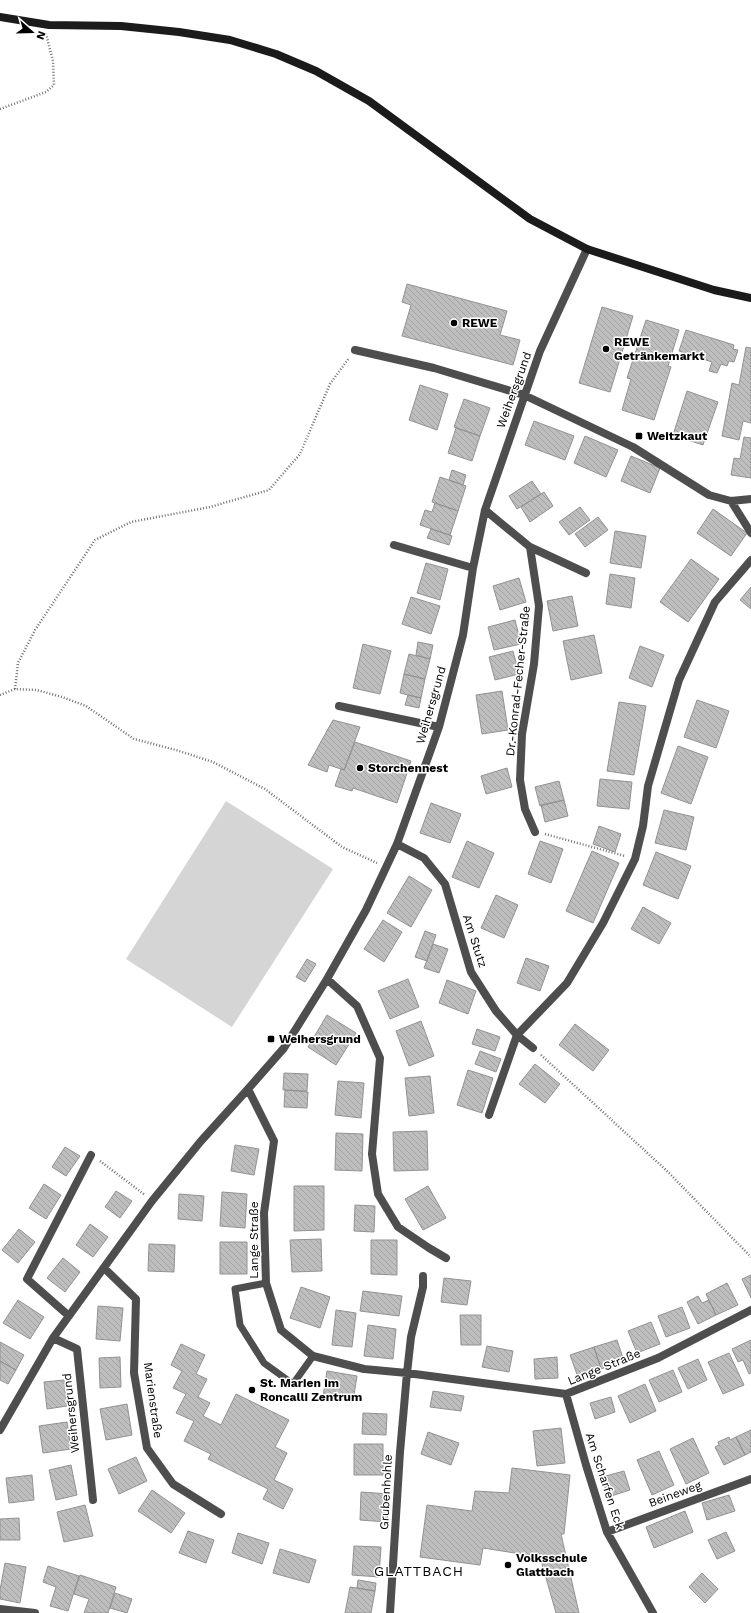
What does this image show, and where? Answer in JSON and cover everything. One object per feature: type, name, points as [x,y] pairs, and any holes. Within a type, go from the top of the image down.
[{"type":"main road","points":[[0,16],[42,24],[121,26],[179,32],[230,40],[276,54],[316,72],[369,101],[530,219],[588,249],[714,290],[751,298]]},
{"type":"street","name":"Weihersgrund","points":[[0,1430],[53,1338],[152,1200],[201,1141],[284,1048],[327,979],[366,910],[387,868],[439,727],[463,635],[473,568],[485,510],[540,351],[588,249]]},
{"type":"street","points":[[355,350],[434,368],[524,395],[633,447],[709,495],[730,501],[751,499]]},
{"type":"street","points":[[730,501],[751,533]]},
{"type":"street","points":[[485,510],[530,547],[586,573]]},
{"type":"street","points":[[394,546],[473,568]]},
{"type":"street","name":"Dr.-Konrad-Fecher-Straße","points":[[530,547],[539,606],[534,664],[522,734],[520,780],[525,809],[534,832]]},
{"type":"street","points":[[489,1115],[517,1035],[567,982],[603,923],[635,859],[643,826],[648,786],[679,680],[715,602],[751,560]]},
{"type":"street","points":[[339,706],[439,727]]},
{"type":"street","name":"Am Stutz","points":[[397,844],[424,858],[444,884],[471,972],[496,1011],[517,1035],[533,1048]]},
{"type":"street","points":[[327,979],[357,1006],[380,1058],[372,1154],[378,1194],[398,1227],[446,1258]]},
{"type":"street","name":"Lange Straße","points":[[248,1089],[274,1141],[264,1214],[266,1283],[281,1330],[313,1356],[364,1369],[407,1373],[566,1394],[658,1358],[751,1310]]},
{"type":"street","points":[[69,1316],[27,1280],[91,1155]]},
{"type":"street","name":"Marienstraße","points":[[104,1268],[136,1299],[134,1373],[147,1448],[173,1484],[221,1514]]},
{"type":"street","points":[[407,1373],[411,1338],[423,1276]]},
{"type":"street","name":"Weihersgrund","points":[[53,1338],[77,1349],[93,1500]]},
{"type":"street","name":"Grubenhohle","points":[[390,1613],[400,1452],[407,1373]]},
{"type":"street","name":"Am Scharfen Eck","points":[[566,1394],[607,1532],[653,1613]]},
{"type":"street","name":"Beineweg","points":[[607,1532],[751,1480]]},
{"type":"street","points":[[0,1609],[35,1613]]},
{"type":"lane","points":[[266,1283],[235,1290],[240,1325],[264,1363],[293,1384],[313,1356]]},
{"type":"path","points":[[0,109],[46,92],[54,86],[53,61],[42,24]]},
{"type":"path","points":[[15,689],[18,663],[35,630],[95,540],[131,522],[210,508],[269,490],[300,454],[330,384],[355,350]]},
{"type":"path","points":[[0,695],[15,689],[37,690],[86,706],[134,739],[213,762],[265,789],[342,847],[387,868]]},
{"type":"path","points":[[534,832],[635,859]]},
{"type":"path","points":[[533,1048],[667,1171],[751,1256]]},
{"type":"path","points":[[91,1155],[152,1200]]},
{"type":"shaded area","points":[[226,801],[333,869],[232,1027],[126,959]]},
{"type":"building","name":"REWE","points":[[407,284],[507,311],[500,335],[520,340],[513,365],[402,336],[411,305],[402,302]]},
{"type":"building","name":"REWE Getränkemarkt","points":[[602,307],[633,316],[610,392],[579,383]]},
{"type":"building","points":[[646,320],[679,330],[668,366],[671,367],[654,420],[622,410],[631,379],[627,378]]},
{"type":"building","points":[[686,330],[734,345],[733,349],[738,350],[734,362],[729,361],[727,366],[721,364],[717,373],[709,371],[712,362],[679,351]]},
{"type":"building","points":[[746,347],[751,348],[751,423],[743,421],[739,440],[722,436],[732,383],[739,385]]},
{"type":"building","points":[[420,385],[448,394],[437,430],[409,420]]},
{"type":"building","points":[[687,391],[718,402],[703,445],[673,435]]},
{"type":"building","points":[[464,399],[490,408],[480,436],[454,427]]},
{"type":"building","points":[[534,421],[574,436],[565,460],[525,445]]},
{"type":"building","points":[[456,428],[480,436],[472,461],[448,453]]},
{"type":"building","points":[[585,436],[618,450],[606,477],[574,463]]},
{"type":"building","points":[[744,437],[751,438],[751,478],[731,475],[734,458],[740,459]]},
{"type":"building","points":[[631,456],[660,468],[650,493],[621,481]]},
{"type":"building","points":[[452,470],[466,475],[463,485],[449,480]]},
{"type":"building","points":[[440,477],[466,486],[458,511],[432,502]]},
{"type":"building","points":[[532,481],[541,494],[517,509],[509,496]]},
{"type":"building","points":[[544,492],[553,506],[530,522],[521,507]]},
{"type":"building","points":[[435,503],[458,511],[450,535],[420,525],[425,510],[432,512]]},
{"type":"building","points":[[580,507],[590,520],[569,535],[559,522]]},
{"type":"building","points":[[713,509],[747,533],[731,556],[697,533]]},
{"type":"building","points":[[598,517],[608,530],[585,547],[575,534]]},
{"type":"building","points":[[431,529],[452,536],[449,545],[427,538]]},
{"type":"building","points":[[615,531],[646,536],[641,568],[610,563]]},
{"type":"building","points":[[691,559],[719,579],[688,622],[660,602]]},
{"type":"building","points":[[426,563],[448,569],[440,600],[417,593]]},
{"type":"building","points":[[610,574],[635,578],[631,608],[606,604]]},
{"type":"building","points":[[519,578],[526,602],[500,610],[493,586]]},
{"type":"building","points":[[751,587],[751,609],[740,600]]},
{"type":"building","points":[[572,596],[578,626],[553,631],[547,601]]},
{"type":"building","points":[[411,597],[440,606],[431,634],[402,624]]},
{"type":"building","points":[[515,620],[521,644],[494,650],[488,627]]},
{"type":"building","points":[[594,635],[602,673],[571,680],[563,641]]},
{"type":"building","points":[[418,642],[433,645],[430,659],[416,655]]},
{"type":"building","points":[[363,644],[391,651],[380,694],[353,688]]},
{"type":"building","points":[[640,646],[664,655],[652,687],[629,678]]},
{"type":"building","points":[[513,651],[519,674],[495,680],[489,657]]},
{"type":"building","points":[[409,654],[430,659],[425,679],[404,674]]},
{"type":"building","points":[[404,674],[425,679],[421,698],[400,693]]},
{"type":"building","points":[[502,691],[508,730],[482,734],[476,695]]},
{"type":"building","points":[[408,695],[421,698],[419,708],[405,705]]},
{"type":"building","points":[[697,700],[729,711],[716,748],[684,737]]},
{"type":"building","points":[[619,702],[646,706],[634,775],[607,771]]},
{"type":"building","points":[[333,720],[360,727],[344,770],[329,765],[327,772],[308,765]]},
{"type":"building","points":[[355,742],[411,761],[397,803],[353,788],[352,791],[335,786],[341,769],[344,770]]},
{"type":"building","points":[[678,746],[708,757],[691,804],[661,793]]},
{"type":"building","points":[[507,768],[512,787],[486,794],[481,776]]},
{"type":"building","points":[[600,779],[632,782],[629,809],[597,806]]},
{"type":"building","points":[[559,781],[564,800],[540,806],[535,787]]},
{"type":"building","points":[[564,800],[568,816],[545,822],[541,805]]},
{"type":"building","points":[[431,803],[461,814],[450,843],[420,833]]},
{"type":"building","points":[[664,810],[694,817],[686,850],[655,843]]},
{"type":"building","points":[[599,826],[621,834],[615,852],[593,844]]},
{"type":"building","points":[[467,841],[494,853],[479,888],[452,877]]},
{"type":"building","points":[[540,841],[563,849],[551,883],[528,874]]},
{"type":"building","points":[[592,851],[619,863],[593,923],[566,911]]},
{"type":"building","points":[[656,852],[691,866],[678,899],[643,885]]},
{"type":"building","points":[[409,876],[432,890],[411,927],[387,913]]},
{"type":"building","points":[[496,895],[518,905],[504,938],[481,928]]},
{"type":"building","points":[[643,907],[671,923],[659,944],[631,929]]},
{"type":"building","points":[[383,920],[402,932],[384,962],[364,949]]},
{"type":"building","points":[[425,931],[436,935],[427,961],[415,957]]},
{"type":"building","points":[[433,944],[448,949],[439,973],[424,968]]},
{"type":"building","points":[[526,958],[549,966],[540,991],[517,983]]},
{"type":"building","points":[[307,959],[316,964],[305,982],[296,977]]},
{"type":"building","points":[[408,979],[419,1007],[390,1019],[378,991]]},
{"type":"building","points":[[447,980],[476,991],[468,1014],[439,1003]]},
{"type":"building","points":[[327,1015],[356,1033],[336,1065],[308,1047]]},
{"type":"building","points":[[421,1021],[434,1056],[409,1066],[396,1031]]},
{"type":"building","points":[[575,1024],[609,1050],[593,1071],[559,1045]]},
{"type":"building","points":[[477,1029],[500,1037],[495,1051],[472,1044]]},
{"type":"building","points":[[480,1051],[501,1059],[496,1072],[475,1064]]},
{"type":"building","points":[[535,1064],[560,1084],[545,1103],[519,1084]]},
{"type":"building","points":[[468,1070],[493,1078],[482,1113],[457,1105]]},
{"type":"building","points":[[284,1073],[308,1074],[307,1091],[283,1090]]},
{"type":"building","points":[[430,1076],[434,1113],[409,1116],[405,1078]]},
{"type":"building","points":[[338,1081],[364,1083],[361,1118],[335,1115]]},
{"type":"building","points":[[285,1090],[308,1092],[307,1108],[284,1107]]},
{"type":"building","points":[[427,1131],[428,1170],[394,1171],[393,1132]]},
{"type":"building","points":[[336,1133],[363,1134],[362,1171],[335,1170]]},
{"type":"building","points":[[235,1145],[259,1149],[254,1175],[231,1171]]},
{"type":"building","points":[[65,1147],[80,1156],[66,1176],[52,1167]]},
{"type":"building","points":[[44,1184],[61,1195],[46,1219],[29,1208]]},
{"type":"building","points":[[294,1186],[324,1186],[324,1230],[294,1231]]},
{"type":"building","points":[[428,1186],[446,1218],[423,1230],[405,1199]]},
{"type":"building","points":[[116,1191],[132,1201],[120,1218],[105,1207]]},
{"type":"building","points":[[222,1192],[247,1194],[245,1228],[220,1226]]},
{"type":"building","points":[[179,1194],[204,1196],[202,1221],[178,1219]]},
{"type":"building","points":[[355,1205],[375,1206],[374,1232],[354,1231]]},
{"type":"building","points":[[90,1224],[108,1237],[93,1257],[76,1245]]},
{"type":"building","points":[[19,1229],[35,1242],[18,1263],[2,1250]]},
{"type":"building","points":[[321,1239],[322,1271],[292,1272],[290,1240]]},
{"type":"building","points":[[371,1240],[397,1240],[397,1275],[371,1274]]},
{"type":"building","points":[[220,1242],[247,1242],[247,1274],[220,1274]]},
{"type":"building","points":[[149,1244],[175,1245],[174,1272],[148,1271]]},
{"type":"building","points":[[63,1258],[80,1272],[65,1292],[47,1278]]},
{"type":"building","points":[[751,1275],[751,1298],[742,1279]]},
{"type":"building","points":[[444,1278],[471,1281],[467,1305],[441,1302]]},
{"type":"building","points":[[727,1283],[738,1305],[716,1315],[706,1294]]},
{"type":"building","points":[[301,1287],[330,1297],[320,1328],[290,1318]]},
{"type":"building","points":[[363,1291],[402,1296],[399,1316],[360,1311]]},
{"type":"building","points":[[698,1296],[702,1303],[709,1300],[716,1315],[698,1324],[687,1302]]},
{"type":"building","points":[[18,1300],[44,1317],[30,1339],[3,1323]]},
{"type":"building","points":[[98,1306],[123,1308],[120,1341],[96,1339]]},
{"type":"building","points":[[682,1307],[690,1328],[666,1337],[658,1316]]},
{"type":"building","points":[[336,1310],[356,1313],[352,1347],[332,1345]]},
{"type":"building","points":[[460,1315],[481,1315],[481,1345],[461,1345]]},
{"type":"building","points":[[651,1322],[660,1344],[637,1353],[628,1331]]},
{"type":"building","points":[[368,1325],[396,1329],[393,1359],[364,1356]]},
{"type":"building","points":[[617,1340],[624,1361],[601,1369],[594,1347]]},
{"type":"building","points":[[751,1340],[751,1373],[749,1374],[743,1360],[738,1362],[732,1349]]},
{"type":"building","points":[[0,1342],[24,1355],[16,1370],[0,1361]]},
{"type":"building","points":[[181,1344],[205,1355],[196,1374],[207,1379],[198,1397],[210,1403],[203,1416],[221,1425],[236,1394],[289,1420],[275,1447],[287,1453],[274,1480],[293,1489],[283,1509],[263,1499],[268,1489],[208,1459],[211,1454],[184,1441],[194,1421],[176,1413],[186,1394],[173,1388],[182,1371],[171,1365]]},
{"type":"building","points":[[487,1346],[513,1351],[509,1372],[482,1367]]},
{"type":"building","points":[[594,1347],[601,1369],[578,1377],[570,1355]]},
{"type":"building","points":[[729,1353],[744,1385],[723,1394],[708,1362]]},
{"type":"building","points":[[120,1357],[121,1387],[100,1388],[99,1358]]},
{"type":"building","points":[[557,1357],[558,1378],[535,1379],[534,1359]]},
{"type":"building","points":[[698,1359],[707,1380],[688,1389],[678,1368]]},
{"type":"building","points":[[0,1361],[16,1370],[8,1384],[0,1380]]},
{"type":"building","points":[[673,1370],[682,1392],[659,1402],[649,1380]]},
{"type":"building","points":[[327,1371],[357,1376],[353,1401],[323,1396]]},
{"type":"building","points":[[64,1380],[67,1406],[47,1409],[44,1382]]},
{"type":"building","points":[[645,1384],[656,1411],[630,1423],[618,1396]]},
{"type":"building","points":[[433,1391],[464,1396],[461,1411],[430,1407]]},
{"type":"building","points":[[611,1397],[615,1412],[595,1419],[590,1403]]},
{"type":"building","points":[[127,1404],[132,1435],[106,1440],[100,1409]]},
{"type":"building","points":[[363,1413],[387,1414],[386,1435],[362,1434]]},
{"type":"building","points":[[67,1422],[71,1449],[43,1453],[39,1426]]},
{"type":"building","points":[[561,1428],[565,1463],[537,1466],[533,1431]]},
{"type":"building","points":[[751,1430],[751,1452],[745,1455],[736,1437]]},
{"type":"building","points":[[428,1432],[459,1443],[451,1465],[421,1454]]},
{"type":"building","points":[[729,1437],[730,1440],[736,1437],[745,1455],[724,1465],[715,1447],[719,1445],[718,1442]]},
{"type":"building","points":[[693,1438],[709,1473],[686,1484],[670,1449]]},
{"type":"building","points":[[354,1444],[383,1444],[383,1475],[354,1475]]},
{"type":"building","points":[[659,1451],[674,1485],[652,1495],[637,1460]]},
{"type":"building","points":[[136,1457],[147,1481],[119,1494],[108,1469]]},
{"type":"building","points":[[71,1465],[77,1495],[56,1500],[49,1470]]},
{"type":"building","points":[[512,1468],[570,1475],[564,1534],[561,1534],[579,1613],[556,1613],[540,1557],[483,1548],[480,1565],[420,1557],[427,1505],[472,1511],[475,1491],[509,1493]]},
{"type":"building","points":[[624,1471],[630,1490],[608,1497],[602,1477]]},
{"type":"building","points":[[32,1475],[34,1500],[9,1503],[6,1478]]},
{"type":"building","points":[[152,1490],[185,1513],[171,1533],[138,1511]]},
{"type":"building","points":[[361,1492],[389,1494],[387,1522],[360,1520]]},
{"type":"building","points":[[729,1495],[735,1511],[707,1520],[702,1503]]},
{"type":"building","points":[[85,1505],[93,1536],[64,1542],[57,1512]]},
{"type":"building","points":[[685,1511],[693,1532],[654,1548],[646,1527]]},
{"type":"building","points":[[19,1518],[20,1540],[0,1540],[0,1519]]},
{"type":"building","points":[[188,1531],[214,1540],[206,1563],[179,1553]]},
{"type":"building","points":[[726,1532],[735,1551],[717,1559],[708,1540]]},
{"type":"building","points":[[238,1533],[269,1543],[262,1564],[232,1553]]},
{"type":"building","points":[[354,1546],[381,1547],[379,1577],[352,1575]]},
{"type":"building","points":[[280,1549],[316,1560],[309,1583],[273,1573]]},
{"type":"building","points":[[5,1563],[26,1567],[20,1603],[0,1599],[0,1590]]},
{"type":"building","points":[[48,1566],[79,1576],[68,1611],[50,1606],[56,1587],[43,1582]]},
{"type":"building","points":[[702,1573],[718,1589],[705,1603],[689,1587]]},
{"type":"building","points":[[80,1575],[116,1587],[108,1613],[84,1613],[89,1599],[74,1594]]},
{"type":"building","points":[[358,1580],[376,1583],[375,1591],[357,1588]]},
{"type":"building","points":[[350,1587],[375,1591],[371,1613],[345,1613]]},
{"type":"building","points":[[115,1593],[132,1599],[127,1613],[110,1608]]},
{"type":"place","name":"REWE","points":[[454,323]]},
{"type":"place","name":"REWE Getränkemarkt","points":[[606,349]]},
{"type":"place","name":"Weitzkaut","points":[[639,436]]},
{"type":"place","name":"Storchennest","points":[[360,768]]},
{"type":"place","name":"Weihersgrund","points":[[271,1039]]},
{"type":"place","name":"St. Marien im Roncalli Zentrum","points":[[252,1390]]},
{"type":"place","name":"Volksschule Glattbach","points":[[508,1565]]},
{"type":"district","name":"GLATTBACH","points":[[419,1571]]}]
